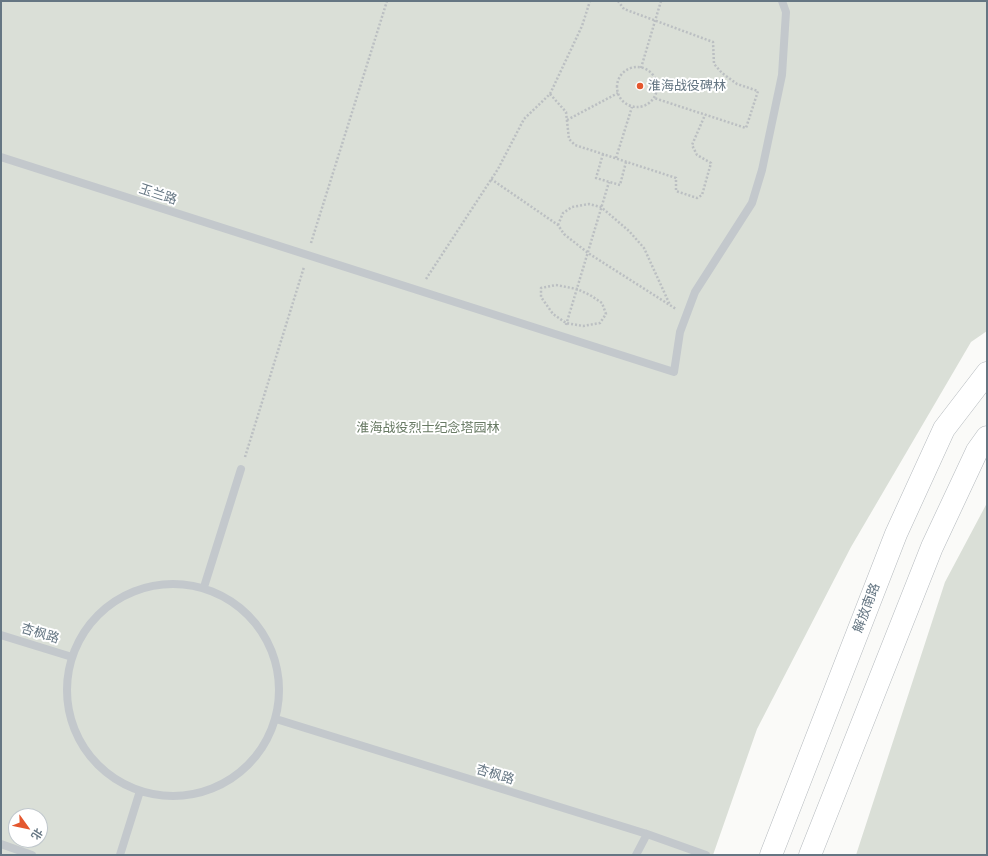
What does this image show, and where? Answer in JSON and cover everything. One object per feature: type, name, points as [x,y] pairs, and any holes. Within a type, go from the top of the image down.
[{"type":"main road","name":"解放南路","points":[[771,855],[896,534],[944,429],[987,373]]},
{"type":"main road","points":[[810,855],[932,547],[976,451],[987,437]]},
{"type":"lane","points":[[686,316],[695,292],[752,203],[762,170],[782,75],[786,12],[782,1]]},
{"type":"lane","name":"玉兰路","points":[[1,157],[674,372],[680,332],[686,316]]},
{"type":"lane","points":[[204,587],[241,469]]},
{"type":"lane","points":[[172,583],[204,587],[234,602],[258,625],[274,654],[280,686],[276,719],[261,750],[237,775],[219,785],[207,791],[174,796],[140,791],[110,776],[87,753],[72,723],[67,690],[72,657],[87,627],[110,604],[139,589],[159,585],[172,583]]},
{"type":"lane","name":"杏枫路","points":[[1,635],[72,657]]},
{"type":"lane","name":"杏枫路","points":[[276,719],[647,834],[706,855]]},
{"type":"lane","points":[[120,855],[140,791]]},
{"type":"lane","points":[[636,855],[647,834]]},
{"type":"lane","points":[[1,844],[32,855]]},
{"type":"path","points":[[241,469],[387,1]]},
{"type":"path","points":[[418,290],[498,169],[524,119],[550,94],[582,26],[590,1]]},
{"type":"path","points":[[618,1],[624,9],[713,42],[714,64],[722,73],[736,84],[758,91],[746,128],[654,98]]},
{"type":"path","points":[[641,68],[661,1]]},
{"type":"path","points":[[634,67],[647,70],[656,79],[657,92],[650,103],[644,106],[638,108],[632,107],[620,99],[618,93],[617,86],[622,74],[634,67]]},
{"type":"path","points":[[567,120],[618,93]]},
{"type":"path","points":[[550,94],[566,112],[569,139],[575,145],[676,178],[676,191],[697,198],[702,195],[712,163],[697,155],[692,145],[705,114]]},
{"type":"path","points":[[616,158],[632,107]]},
{"type":"path","points":[[603,154],[596,178],[620,185],[626,162]]},
{"type":"path","points":[[491,178],[558,225],[564,234],[588,253],[686,316]]},
{"type":"path","points":[[562,336],[609,182]]},
{"type":"path","points":[[558,225],[563,213],[572,206],[589,204],[601,207],[629,231],[644,248],[671,306]]},
{"type":"path","points":[[556,285],[577,289],[602,303],[606,314],[600,323],[583,326],[566,324],[553,314],[541,297],[541,288],[556,285]]},
{"type":"green space","name":"淮海战役烈士纪念塔园林","points":[[1,1],[987,1],[987,331],[971,342],[851,547],[757,729],[713,855],[1,855]]},
{"type":"green space","points":[[987,503],[987,855],[856,855],[945,582]]},
{"type":"place","name":"淮海战役碑林","points":[[640,86]]}]
